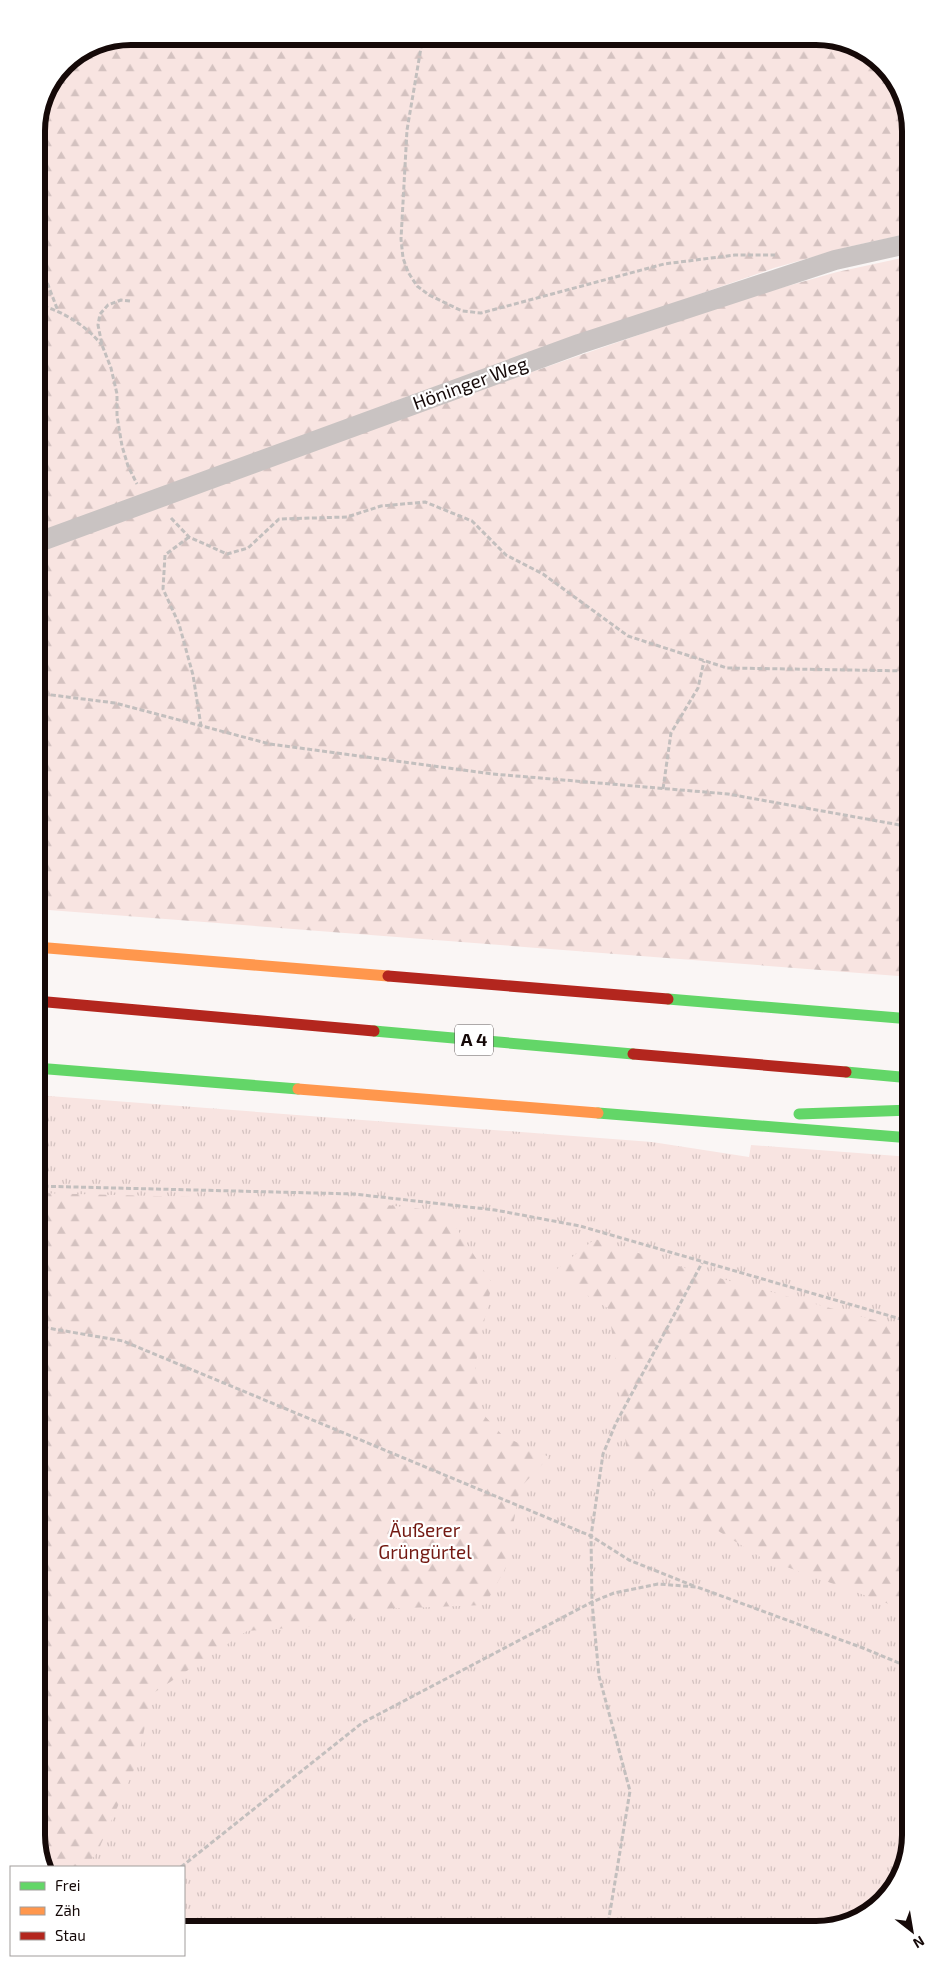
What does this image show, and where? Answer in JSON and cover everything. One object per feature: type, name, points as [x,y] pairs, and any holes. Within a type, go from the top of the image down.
[{"type":"highway","points":[[45,948],[902,1018]]},
{"type":"highway","name":"A 4","points":[[45,1003],[902,1077]]},
{"type":"highway","points":[[45,1069],[902,1137]]},
{"type":"highway","points":[[787,1114],[902,1110]]},
{"type":"highway","points":[[658,1118],[767,1114]]},
{"type":"street","name":"Höninger Weg","points":[[45,540],[588,341],[835,260],[902,245]]},
{"type":"path","points":[[421,45],[407,130],[401,239],[403,258],[408,272],[417,286],[429,294],[462,311],[481,313],[664,264],[735,255],[781,255]]},
{"type":"path","points":[[45,277],[58,311]]},
{"type":"path","points":[[130,301],[121,300],[108,305],[100,314],[98,324],[102,345],[111,368],[117,394],[117,416],[122,446],[128,466],[152,500],[189,537],[227,554],[248,548],[279,519],[347,517],[380,506],[424,502],[472,520],[506,556],[543,574],[628,636],[727,668],[902,671]]},
{"type":"path","points":[[45,307],[58,311],[80,323],[102,345]]},
{"type":"path","points":[[189,537],[166,555],[163,589],[179,624],[192,675],[201,726]]},
{"type":"path","points":[[663,788],[671,733],[698,688],[704,661]]},
{"type":"path","points":[[45,694],[115,703],[270,744],[493,774],[728,794],[902,825]]},
{"type":"path","points":[[45,1186],[354,1194],[495,1210],[580,1226],[702,1263],[902,1319]]},
{"type":"path","points":[[609,1921],[630,1791],[599,1676],[592,1602],[591,1536],[602,1454],[616,1423],[702,1263]]},
{"type":"path","points":[[45,1328],[124,1341],[591,1536],[629,1560],[902,1664]]},
{"type":"path","points":[[182,1866],[362,1723],[592,1602],[614,1593],[658,1584],[697,1587]]},
{"type":"green space","points":[[131,45],[822,45],[854,54],[877,70],[891,88],[900,114],[902,131],[902,235],[848,247],[774,268],[417,393],[45,533],[45,125],[54,93],[74,66],[88,56],[98,52],[114,47]]},
{"type":"green space","points":[[902,258],[902,976],[45,910],[45,548],[428,408],[699,314],[837,272]]},
{"type":"green space","name":"Äußerer Grüngürtel","points":[[45,1096],[652,1142],[749,1157],[751,1145],[902,1156],[902,1835],[899,1857],[888,1883],[881,1892],[859,1910],[833,1919],[816,1921],[185,1921],[185,1866],[51,1866],[45,1835]]},
{"type":"green space","points":[[45,1193],[353,1201],[446,1212],[492,1283],[475,1367],[483,1414],[503,1436],[549,1457],[520,1488],[505,1569],[485,1605],[380,1609],[341,1624],[247,1631],[152,1694],[137,1763],[97,1853],[86,1866],[51,1866],[45,1835]]},
{"type":"green space","points":[[595,1239],[697,1272],[902,1328],[902,1609],[762,1558],[647,1487],[627,1453],[609,1309],[552,1273]]},
{"type":"traffic: fast","points":[[668,999],[902,1018]]},
{"type":"traffic: fast","points":[[374,1031],[633,1054]]},
{"type":"traffic: fast","points":[[45,1069],[298,1089]]},
{"type":"traffic: fast","points":[[846,1072],[902,1077]]},
{"type":"traffic: fast","points":[[799,1114],[902,1110]]},
{"type":"traffic: fast","points":[[598,1113],[902,1137]]},
{"type":"traffic: slow","points":[[45,948],[388,976]]},
{"type":"traffic: slow","points":[[298,1089],[598,1113]]},
{"type":"traffic: jam","points":[[388,976],[668,999]]},
{"type":"traffic: jam","points":[[45,1002],[374,1031]]},
{"type":"traffic: jam","points":[[633,1054],[846,1072]]}]
